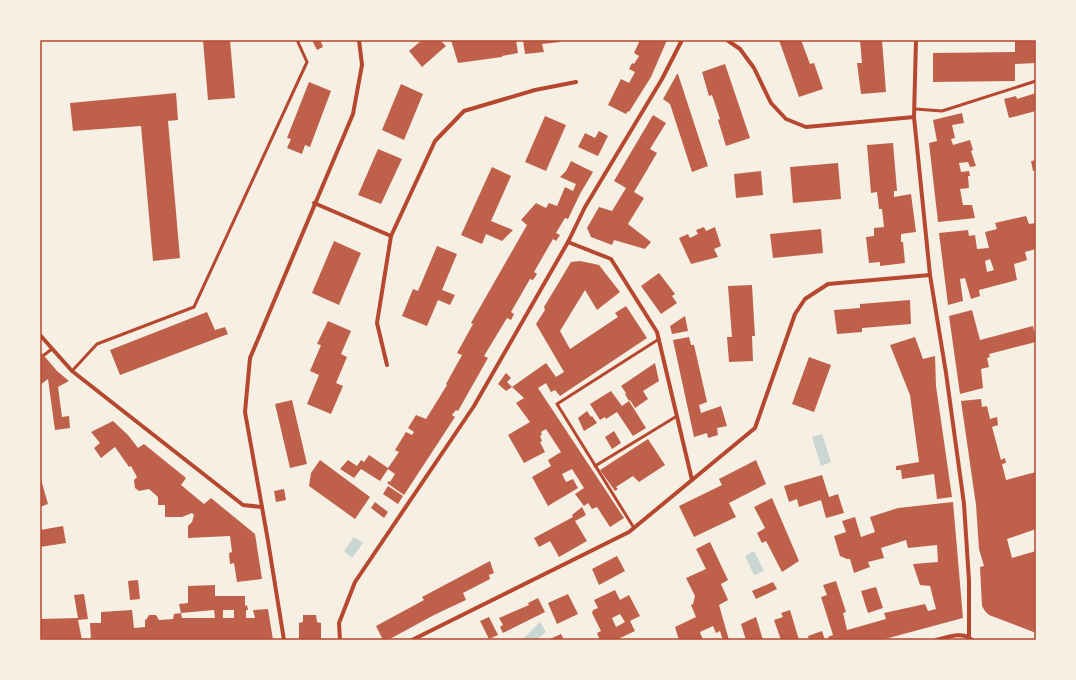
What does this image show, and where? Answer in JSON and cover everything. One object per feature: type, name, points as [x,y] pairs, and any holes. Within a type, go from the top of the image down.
[{"type":"street","points":[[284,640],[245,412],[250,358],[314,203],[353,114],[362,65],[359,40]]},
{"type":"street","points":[[340,640],[339,623],[355,582],[474,406],[568,242],[585,207],[662,79],[682,40]]},
{"type":"street","points":[[727,40],[740,49],[754,68],[771,103],[786,119],[806,127],[914,117]]},
{"type":"street","points":[[916,40],[914,117],[930,275],[946,373],[964,504],[969,581],[968,636]]},
{"type":"street","points":[[387,365],[377,323],[391,236],[435,141],[464,112],[535,90],[576,82]]},
{"type":"street","points":[[314,203],[391,236]]},
{"type":"street","points":[[568,242],[610,259],[657,332],[692,480]]},
{"type":"street","points":[[412,640],[629,532],[755,428],[795,314],[805,299],[828,284],[930,275]]},
{"type":"street","points":[[40,335],[72,371],[243,505],[262,508]]},
{"type":"street","points":[[936,640],[959,635],[968,636],[972,640]]},
{"type":"lane","points":[[72,371],[98,344],[194,307],[307,62],[297,40]]},
{"type":"lane","points":[[915,109],[942,111],[1036,81]]},
{"type":"lane","points":[[634,528],[557,404],[659,339]]},
{"type":"lane","points":[[44,355],[52,349]]},
{"type":"lane","points":[[595,466],[677,416]]},
{"type":"shaded area","points":[[822,434],[831,462],[821,466],[812,437]]},
{"type":"shaded area","points":[[354,537],[363,543],[352,558],[344,551]]},
{"type":"shaded area","points":[[754,551],[764,571],[754,575],[745,556]]},
{"type":"shaded area","points":[[540,622],[546,632],[536,640],[522,640]]},
{"type":"building","points":[[203,40],[230,40],[235,98],[208,100]]},
{"type":"building","points":[[312,40],[320,40],[323,47],[317,50]]},
{"type":"building","points":[[422,40],[440,40],[446,46],[422,67],[409,51]]},
{"type":"building","points":[[451,40],[516,40],[518,53],[502,57],[458,63]]},
{"type":"building","points":[[523,40],[560,40],[560,42],[542,44],[544,52],[525,54]]},
{"type":"building","points":[[640,40],[667,40],[651,77],[629,112],[628,111],[626,114],[608,105],[621,79],[629,83],[635,72],[629,69],[632,63],[634,64],[639,56],[634,53]]},
{"type":"building","points":[[779,40],[801,40],[810,64],[814,63],[823,89],[799,97]]},
{"type":"building","points":[[860,40],[882,40],[886,92],[861,94],[857,63],[862,63]]},
{"type":"building","points":[[1015,40],[1036,40],[1036,63],[1015,64],[1015,81],[933,82],[933,53],[1015,52]]},
{"type":"building","points":[[725,64],[750,138],[726,146],[718,120],[720,119],[712,95],[709,96],[702,72]]},
{"type":"building","points":[[677,74],[708,166],[692,172],[670,104],[663,99]]},
{"type":"building","points":[[309,82],[331,91],[310,147],[305,145],[302,154],[287,148],[291,139],[287,138]]},
{"type":"building","points":[[401,84],[423,94],[404,140],[382,130]]},
{"type":"building","points":[[176,93],[178,120],[168,121],[180,258],[153,261],[141,126],[73,131],[70,103]]},
{"type":"building","points":[[1036,93],[1036,111],[1009,118],[1004,99],[1016,96],[1017,99]]},
{"type":"building","points":[[962,113],[964,123],[952,125],[955,138],[951,139],[953,145],[970,140],[973,150],[971,151],[976,166],[970,167],[968,162],[959,163],[961,172],[969,171],[970,176],[968,176],[969,188],[960,189],[963,205],[972,205],[975,218],[938,222],[929,143],[937,141],[933,120]]},
{"type":"building","points":[[653,115],[666,123],[650,149],[657,153],[634,192],[644,198],[628,224],[651,242],[645,249],[614,240],[612,245],[591,237],[587,228],[599,207],[612,211],[626,188],[614,181]]},
{"type":"building","points":[[545,116],[566,125],[546,171],[525,162]]},
{"type":"building","points":[[599,131],[608,136],[598,156],[578,147],[585,133],[595,138]]},
{"type":"building","points":[[893,143],[897,191],[894,191],[894,197],[911,194],[916,232],[901,234],[905,263],[880,266],[880,262],[869,263],[866,237],[874,236],[874,228],[884,227],[882,209],[879,209],[877,192],[871,193],[867,145]]},
{"type":"building","points":[[378,149],[402,159],[381,204],[358,195]]},
{"type":"building","points":[[1036,160],[1036,170],[1033,171],[1031,161]]},
{"type":"building","points":[[571,161],[593,172],[568,219],[565,218],[556,233],[560,235],[556,241],[553,239],[534,272],[537,274],[533,280],[530,279],[511,312],[514,314],[511,320],[507,318],[484,356],[488,358],[458,411],[456,410],[452,415],[455,417],[404,495],[387,483],[389,481],[390,482],[395,474],[388,469],[380,481],[361,469],[354,478],[340,469],[348,460],[357,466],[361,460],[364,462],[369,455],[388,468],[399,452],[395,450],[406,432],[412,435],[414,432],[408,428],[416,415],[426,419],[447,385],[446,384],[462,355],[457,353],[473,324],[471,323],[527,225],[521,220],[536,203],[546,208],[549,203],[557,206],[565,187],[573,191],[576,184],[560,177],[566,171]]},
{"type":"building","points":[[838,163],[841,199],[793,203],[790,167]]},
{"type":"building","points":[[492,167],[511,176],[491,221],[513,230],[502,241],[486,234],[482,244],[461,235]]},
{"type":"building","points":[[761,171],[763,195],[736,198],[734,174]]},
{"type":"building","points":[[1026,216],[1029,224],[1036,223],[1036,249],[1025,252],[1027,260],[1014,264],[1017,280],[979,290],[980,296],[971,299],[965,278],[960,279],[963,301],[948,305],[939,233],[968,230],[969,236],[975,235],[977,249],[989,248],[985,232],[997,229],[995,223]],"holes":[[[990,259],[994,270],[987,272],[985,261]]]},
{"type":"building","points":[[704,227],[706,231],[715,227],[721,246],[714,249],[718,257],[691,264],[679,238],[688,234],[690,238],[698,234],[696,230]]},
{"type":"building","points":[[821,229],[823,253],[773,258],[770,234]]},
{"type":"building","points":[[334,241],[361,253],[339,305],[312,293]]},
{"type":"building","points":[[437,246],[457,254],[442,290],[455,295],[450,305],[438,300],[427,326],[402,316],[413,289],[418,291]]},
{"type":"building","points":[[580,261],[599,265],[620,292],[597,310],[585,290],[560,331],[570,349],[618,317],[615,313],[626,306],[647,338],[560,396],[555,390],[551,392],[546,383],[538,388],[624,518],[610,527],[597,507],[592,509],[588,503],[584,506],[575,494],[584,488],[572,469],[562,474],[566,482],[573,479],[578,488],[548,506],[532,477],[551,466],[548,460],[561,452],[546,429],[541,432],[542,435],[540,436],[542,441],[540,442],[545,452],[524,463],[508,435],[530,422],[516,403],[524,398],[512,387],[546,363],[556,377],[564,372],[536,324],[545,310],[544,307],[571,262]]},
{"type":"building","points":[[659,273],[675,294],[672,296],[677,303],[661,314],[641,286]]},
{"type":"building","points":[[752,285],[755,336],[752,336],[753,361],[729,362],[727,337],[732,337],[728,286]]},
{"type":"building","points":[[910,300],[911,324],[862,328],[862,332],[837,334],[834,310],[860,308],[860,304]]},
{"type":"building","points":[[972,310],[980,340],[1033,326],[1036,342],[989,354],[990,357],[987,358],[989,367],[981,369],[983,388],[960,394],[949,316]]},
{"type":"building","points":[[207,312],[215,330],[225,327],[228,334],[120,375],[110,350]]},
{"type":"building","points":[[685,316],[688,331],[672,334],[670,326]]},
{"type":"building","points":[[328,321],[351,331],[341,354],[347,357],[336,383],[343,386],[331,414],[307,404],[319,375],[310,371],[321,345],[317,344]]},
{"type":"building","points":[[689,337],[691,345],[694,345],[707,402],[699,405],[701,413],[721,406],[727,426],[717,428],[718,435],[708,438],[707,433],[694,437],[673,340]]},
{"type":"building","points":[[915,337],[923,359],[935,356],[936,386],[952,497],[937,499],[934,474],[902,479],[901,470],[896,470],[896,466],[919,462],[910,395],[890,345]]},
{"type":"building","points":[[40,351],[57,371],[69,381],[58,387],[62,417],[69,416],[70,428],[55,430],[48,379],[40,385]]},
{"type":"building","points":[[809,357],[831,365],[814,412],[792,404]]},
{"type":"building","points":[[655,363],[659,381],[643,391],[648,399],[635,408],[630,400],[629,401],[621,386]]},
{"type":"building","points":[[506,373],[511,378],[507,382],[512,387],[506,391],[498,384]]},
{"type":"building","points":[[611,391],[622,406],[629,401],[646,428],[633,436],[617,412],[606,419],[605,417],[600,420],[590,404]]},
{"type":"building","points":[[981,399],[982,407],[987,406],[990,419],[997,417],[998,425],[992,427],[1001,460],[1005,458],[1006,463],[1002,464],[1006,480],[1036,472],[1036,529],[1007,539],[1012,558],[1036,551],[1036,633],[989,615],[982,606],[980,567],[984,566],[979,549],[976,505],[961,401]]},
{"type":"building","points":[[292,400],[307,464],[290,468],[275,404]]},
{"type":"building","points":[[587,411],[597,423],[584,431],[578,418]]},
{"type":"building","points":[[113,421],[128,435],[138,448],[144,444],[186,478],[181,485],[204,504],[211,498],[255,534],[262,579],[237,582],[234,563],[230,564],[229,553],[232,552],[230,536],[188,538],[188,526],[192,522],[194,515],[192,513],[182,517],[165,517],[165,505],[158,505],[158,497],[149,489],[139,491],[135,488],[134,480],[137,477],[131,466],[129,467],[115,447],[101,458],[94,448],[100,443],[91,432]]},
{"type":"building","points":[[614,431],[621,443],[612,449],[605,437]]},
{"type":"building","points":[[648,439],[665,465],[639,482],[633,476],[616,487],[618,489],[615,491],[600,470]]},
{"type":"building","points":[[320,460],[370,497],[355,519],[309,486],[311,473]]},
{"type":"building","points":[[756,460],[766,484],[729,503],[736,517],[694,537],[679,506],[722,485],[719,479]]},
{"type":"building","points":[[822,475],[829,497],[838,494],[844,513],[826,518],[821,500],[799,507],[797,499],[789,502],[784,486]]},
{"type":"building","points":[[40,476],[48,504],[40,507]]},
{"type":"building","points":[[388,486],[403,496],[398,504],[383,494]]},
{"type":"building","points":[[284,489],[286,500],[276,502],[274,491]]},
{"type":"building","points":[[772,498],[799,561],[782,572],[766,541],[762,543],[757,533],[765,528],[754,507]]},
{"type":"building","points":[[375,502],[388,512],[384,518],[371,508]]},
{"type":"building","points":[[953,502],[963,618],[881,640],[829,640],[828,637],[833,635],[821,597],[827,595],[823,585],[836,581],[846,612],[843,613],[847,630],[886,619],[884,613],[925,604],[928,611],[936,609],[930,586],[920,585],[913,564],[938,562],[937,545],[908,548],[906,540],[881,548],[884,558],[868,562],[870,567],[854,573],[850,559],[840,556],[834,536],[846,532],[842,521],[855,517],[861,537],[875,532],[870,517],[898,508]]},
{"type":"building","points":[[582,507],[586,515],[575,521],[587,541],[559,557],[550,541],[539,547],[534,538],[573,517],[572,515]]},
{"type":"building","points":[[63,526],[66,543],[40,547],[40,530]]},
{"type":"building","points":[[710,542],[728,580],[721,584],[728,600],[719,605],[729,640],[723,640],[720,631],[716,633],[713,626],[700,632],[703,640],[679,640],[675,627],[696,617],[691,605],[693,604],[695,596],[686,578],[706,569],[696,549]]},
{"type":"building","points":[[617,556],[625,571],[599,585],[592,569]]},
{"type":"building","points":[[490,561],[494,573],[489,575],[490,579],[463,593],[466,600],[434,615],[388,640],[383,640],[376,626],[424,600],[422,597]]},
{"type":"building","points":[[138,580],[140,599],[130,600],[128,581]]},
{"type":"building","points":[[773,582],[777,589],[756,599],[752,591]]},
{"type":"building","points":[[215,585],[215,596],[245,596],[245,606],[247,605],[248,610],[246,610],[246,618],[255,618],[253,610],[268,609],[273,640],[91,640],[90,623],[101,623],[101,612],[132,610],[134,628],[145,627],[145,619],[146,620],[149,615],[156,615],[159,620],[173,619],[174,614],[181,613],[179,604],[188,603],[188,586]],"holes":[[[214,610],[215,618],[182,618],[181,613]],[[223,610],[234,610],[234,618],[223,618]]]},
{"type":"building","points":[[876,587],[883,608],[868,613],[861,591]]},
{"type":"building","points":[[615,590],[620,600],[629,595],[640,616],[630,621],[635,631],[616,640],[600,640],[597,633],[601,631],[592,613],[593,610],[598,608],[594,600]],"holes":[[[620,614],[625,622],[616,627],[612,618]]]},
{"type":"building","points":[[84,594],[88,619],[78,620],[82,640],[40,640],[40,619],[78,618],[74,595]]},
{"type":"building","points":[[568,594],[578,614],[557,624],[548,603]]},
{"type":"building","points":[[538,598],[545,612],[503,633],[500,627],[503,625],[499,618],[529,605],[528,603]]},
{"type":"building","points":[[790,610],[799,640],[781,640],[774,620],[783,617],[781,613]]},
{"type":"building","points":[[303,615],[316,615],[317,622],[321,623],[321,640],[299,640],[299,623],[303,622]]},
{"type":"building","points":[[489,617],[498,635],[489,639],[480,621]]},
{"type":"building","points":[[756,617],[763,640],[746,640],[741,624]]},
{"type":"building","points":[[822,631],[825,640],[809,640],[808,636]]},
{"type":"building","points":[[561,634],[564,640],[550,640],[550,639]]}]
